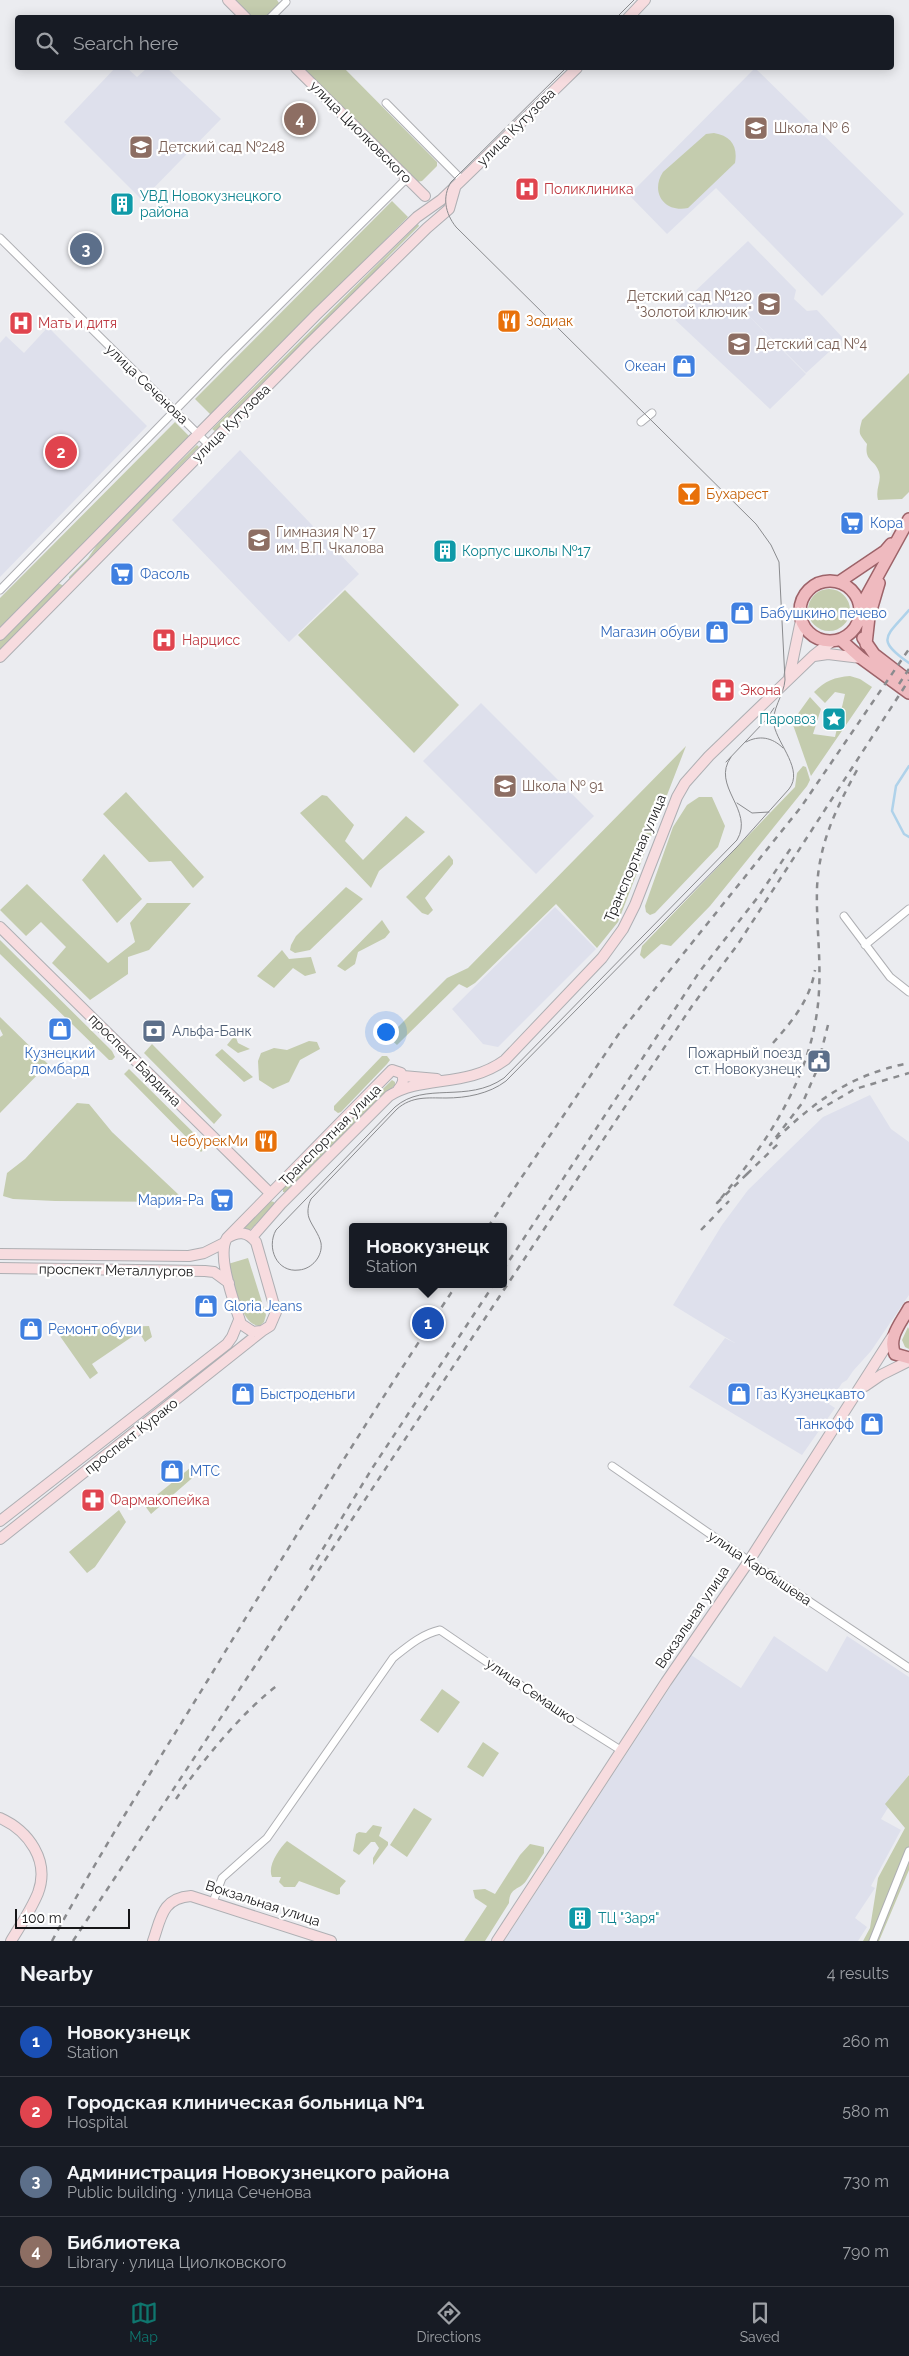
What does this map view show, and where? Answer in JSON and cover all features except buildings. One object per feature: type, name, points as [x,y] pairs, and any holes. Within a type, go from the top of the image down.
[{"type":"main road","points":[[228,0],[243,15]]},
{"type":"main road","points":[[631,15],[645,0]]},
{"type":"main road","name":"улица Циолковского","points":[[298,70],[426,196]]},
{"type":"main road","name":"улица Кутузова","points":[[0,635],[198,434],[417,217],[459,184],[575,70]]},
{"type":"main road","name":"улица Кутузова","points":[[0,657],[209,445],[413,242],[449,209],[459,184]]},
{"type":"main road","points":[[801,620],[813,636],[822,640],[836,641],[848,636],[857,625],[860,608],[909,519]]},
{"type":"main road","points":[[788,680],[801,620],[800,606],[807,591],[823,582],[839,582],[885,552],[902,531]]},
{"type":"main road","points":[[866,644],[869,616],[890,555]]},
{"type":"main road","points":[[839,582],[854,592],[860,608]]},
{"type":"main road","points":[[857,625],[866,644],[874,654],[909,681]]},
{"type":"main road","points":[[836,641],[909,693]]},
{"type":"main road","name":"Транспортная улица","points":[[252,1237],[280,1204],[389,1096],[398,1090],[478,1075],[494,1068],[505,1060],[602,958],[630,917],[677,797],[685,783],[709,756],[813,656],[836,641]]},
{"type":"main road","points":[[813,656],[828,654],[861,658]]},
{"type":"main road","name":"проспект Бардина","points":[[0,927],[270,1193],[278,1195],[280,1204]]},
{"type":"main road","name":"Транспортная улица","points":[[225,1241],[388,1073],[461,1079]]},
{"type":"main road","points":[[398,1090],[404,1082],[399,1073]]},
{"type":"main road","points":[[252,1237],[241,1232],[234,1234],[225,1241],[223,1256],[239,1320],[245,1329],[253,1332],[262,1331]]},
{"type":"main road","name":"проспект Курако","points":[[0,1539],[270,1326],[276,1312],[256,1242],[252,1237]]},
{"type":"main road","name":"проспект Металлургов","points":[[0,1254],[189,1256],[204,1254],[225,1241]]},
{"type":"main road","name":"проспект Металлургов","points":[[0,1268],[205,1271],[214,1272],[229,1282]]},
{"type":"main road","name":"Вокзальная улица","points":[[497,1941],[666,1682],[749,1561],[861,1390],[909,1308]]},
{"type":"main road","name":"проспект Курако","points":[[0,1521],[227,1344],[239,1320]]},
{"type":"main road","points":[[892,1338],[892,1348],[895,1354],[909,1360]]},
{"type":"main road","points":[[861,1390],[881,1375],[909,1360]]},
{"type":"main road","points":[[0,1818],[20,1830],[31,1841],[41,1869],[38,1893],[11,1941]]},
{"type":"main road","name":"Вокзальная улица","points":[[153,1941],[163,1910],[180,1896],[191,1896],[213,1902],[331,1941]]},
{"type":"street","points":[[273,15],[286,2]]},
{"type":"street","points":[[386,103],[459,184]]},
{"type":"street","points":[[0,590],[174,411],[407,178]]},
{"type":"street","name":"улица Сеченова","points":[[0,238],[209,445]]},
{"type":"street","points":[[641,422],[652,413]]},
{"type":"street","points":[[865,945],[909,909]]},
{"type":"street","points":[[844,916],[890,977],[909,992]]},
{"type":"street","name":"улица Карбышева","points":[[612,1466],[749,1561],[909,1668]]},
{"type":"street","name":"улица Семашко","points":[[213,1902],[222,1878],[267,1838],[393,1658],[413,1642],[432,1632],[440,1630],[560,1712],[622,1751]]},
{"type":"street","points":[[872,1941],[909,1850]]},
{"type":"shaded area","name":"Детский сад №248","points":[[113,70],[129,70],[137,77],[145,70],[169,70],[221,119],[142,200],[64,122]]},
{"type":"shaded area","name":"Школа № 6","points":[[753,70],[757,70],[904,214],[822,296],[716,188],[667,234],[629,195]]},
{"type":"shaded area","points":[[748,241],[796,290],[794,299],[807,311],[817,310],[842,337],[842,340],[806,373],[728,295],[806,374],[770,409],[670,315]]},
{"type":"shaded area","points":[[48,327],[147,426],[0,577],[0,343],[6,336],[24,353]]},
{"type":"shaded area","name":"Гимназия № 17 им. В.П. Чкалова","points":[[240,450],[359,574],[289,642],[172,520]]},
{"type":"shaded area","name":"Школа № 91","points":[[481,703],[594,816],[536,874],[423,761]]},
{"type":"shaded area","points":[[555,907],[596,949],[498,1047],[483,1044],[452,1009]]},
{"type":"shaded area","points":[[870,1095],[891,1129],[909,1142],[909,1295],[871,1351],[847,1380],[842,1383],[829,1404],[835,1408],[802,1455],[689,1387],[725,1338],[735,1343],[673,1305],[722,1225],[748,1190],[823,1117]]},
{"type":"shaded area","points":[[774,1636],[827,1672],[847,1636],[909,1677],[909,1774],[881,1819],[901,1830],[871,1886],[875,1888],[855,1918],[867,1927],[858,1941],[504,1941],[691,1655],[741,1688]]},
{"type":"green space","points":[[234,0],[277,0],[279,3],[278,7],[269,15],[249,15]]},
{"type":"green space","points":[[304,70],[346,70],[437,162],[437,166],[422,181],[417,182]]},
{"type":"green space","points":[[714,133],[729,139],[732,143],[736,157],[735,163],[688,208],[680,209],[666,204],[659,193],[658,187],[659,179],[663,172],[706,134]]},
{"type":"green space","points":[[392,201],[408,217],[211,415],[195,399]]},
{"type":"green space","points":[[418,224],[419,226],[386,259],[376,272],[216,432],[212,429]]},
{"type":"green space","points":[[909,373],[909,492],[902,499],[878,500],[879,472],[868,457],[867,444],[860,433],[862,420]]},
{"type":"green space","points":[[175,422],[190,437],[0,627],[0,598]]},
{"type":"green space","points":[[197,445],[199,447],[69,579],[88,558],[101,539]]},
{"type":"green space","points":[[58,583],[64,586],[0,650],[0,641]]},
{"type":"green space","points":[[829,589],[844,595],[850,610],[844,625],[829,631],[814,625],[808,610],[814,595]]},
{"type":"green space","points":[[345,590],[459,705],[414,753],[298,635]]},
{"type":"green space","points":[[850,676],[860,679],[872,687],[811,776],[792,722],[810,697],[821,709],[813,734],[835,737],[845,694],[835,692],[825,703],[814,692],[830,680]]},
{"type":"green space","points":[[686,746],[618,922],[597,948],[556,904],[475,983],[467,988],[459,984],[397,1045],[388,1037],[447,978],[468,968]]},
{"type":"green space","points":[[803,766],[806,767],[810,780],[807,786],[710,906],[671,946],[661,944],[644,959],[640,955],[642,946],[795,787],[797,773]]},
{"type":"green space","points":[[126,792],[204,877],[193,888],[171,861],[149,862],[103,814]]},
{"type":"green space","points":[[322,795],[327,796],[354,825],[345,841],[363,860],[406,816],[425,832],[379,871],[371,888],[300,813]]},
{"type":"green space","points":[[699,797],[712,797],[725,826],[718,847],[655,913],[650,915],[646,912],[645,906],[673,827],[687,805]]},
{"type":"green space","points":[[104,854],[142,899],[117,923],[82,880]]},
{"type":"green space","points":[[449,855],[453,860],[453,864],[425,898],[433,910],[428,915],[422,913],[406,897]]},
{"type":"green space","points":[[27,884],[108,963],[135,942],[130,923],[147,903],[191,903],[149,950],[128,957],[128,974],[90,1000],[52,963],[66,947],[41,922],[26,936],[0,910]]},
{"type":"green space","points":[[346,887],[363,899],[310,950],[295,953],[290,950],[296,936]]},
{"type":"green space","points":[[382,920],[390,932],[385,938],[358,952],[355,964],[345,971],[337,966]]},
{"type":"green space","points":[[0,940],[112,1051],[115,1057],[112,1060],[109,1060],[0,954]]},
{"type":"green space","points":[[282,950],[289,959],[311,957],[316,973],[305,976],[293,968],[274,988],[257,976]]},
{"type":"green space","points":[[0,1017],[48,1064],[0,1113],[0,1037],[3,1035],[0,1029]]},
{"type":"green space","points":[[235,1035],[238,1043],[250,1049],[238,1053],[227,1045]]},
{"type":"green space","points":[[309,1041],[317,1042],[320,1049],[300,1060],[289,1082],[273,1089],[259,1080],[258,1061],[261,1053],[274,1048],[287,1050]]},
{"type":"green space","points":[[152,1044],[222,1115],[214,1124],[144,1053]]},
{"type":"green space","points":[[222,1049],[253,1077],[244,1082],[215,1055]]},
{"type":"green space","points":[[382,1056],[387,1056],[390,1060],[387,1064],[341,1112],[338,1113],[334,1110],[334,1106]]},
{"type":"green space","points":[[129,1069],[207,1146],[201,1152],[124,1074]]},
{"type":"green space","points":[[392,1080],[395,1082],[395,1085],[288,1192],[283,1192],[283,1187]]},
{"type":"green space","points":[[77,1103],[89,1104],[112,1132],[179,1195],[177,1202],[55,1201],[13,1199],[3,1196],[7,1173],[25,1159]]},
{"type":"green space","points":[[270,1201],[274,1202],[274,1205],[250,1230],[245,1230],[244,1228]]},
{"type":"green space","points":[[248,1258],[266,1315],[264,1322],[260,1326],[253,1324],[247,1319],[242,1311],[228,1264]]},
{"type":"green space","points":[[149,1326],[152,1337],[145,1342],[139,1332],[92,1364],[98,1373],[90,1379],[55,1329]]},
{"type":"green space","points":[[908,1327],[909,1349],[905,1347],[902,1340]]},
{"type":"green space","points":[[190,1468],[198,1473],[151,1514],[145,1506],[147,1503]]},
{"type":"green space","points":[[119,1510],[126,1522],[95,1567],[87,1573],[69,1552]]},
{"type":"green space","points":[[442,1689],[460,1702],[438,1733],[420,1720]]},
{"type":"green space","points":[[483,1742],[499,1753],[483,1777],[467,1767]]},
{"type":"green space","points":[[909,1775],[909,1870],[879,1941],[863,1941],[870,1928],[878,1878],[905,1828],[885,1804]]},
{"type":"green space","points":[[414,1808],[432,1819],[407,1857],[390,1845]]},
{"type":"green space","points":[[373,1825],[382,1827],[379,1836],[388,1842],[388,1845],[373,1865],[373,1858],[379,1848],[375,1842],[371,1842],[359,1855],[353,1851],[356,1834],[359,1832],[366,1833]]},
{"type":"green space","points":[[287,1841],[346,1881],[340,1888],[340,1894],[337,1895],[299,1881],[295,1887],[284,1887],[279,1882],[281,1877],[272,1877],[272,1863],[277,1853]]},
{"type":"green space","points":[[530,1844],[544,1847],[544,1853],[526,1881],[513,1891],[509,1903],[485,1941],[464,1941],[487,1906],[475,1898],[473,1890],[485,1889],[495,1894],[520,1855]]},
{"type":"waterway","points":[[909,610],[890,632],[888,638],[891,648],[909,663]]},
{"type":"waterway","points":[[909,766],[896,786],[892,811],[904,834],[909,837]]},
{"type":"tram line","points":[[619,15],[634,0]]},
{"type":"tram line","points":[[564,70],[451,182],[446,193],[447,211],[456,227],[756,524],[771,545],[779,562],[785,680],[774,714],[774,725],[776,733],[789,757],[794,774],[793,782],[789,789],[737,847],[506,1081],[492,1089],[477,1094],[454,1098],[414,1100],[397,1109],[311,1199],[308,1216],[321,1243],[320,1253],[316,1261],[308,1267],[299,1270],[285,1268],[279,1263],[272,1244],[276,1230],[395,1107],[407,1099],[419,1095],[476,1090],[490,1086],[504,1078],[737,840],[741,829],[741,818],[728,788],[726,778],[726,768],[731,757]]},
{"type":"tram line","points":[[726,762],[765,721],[774,708]]},
{"type":"tram line","points":[[746,742],[756,738],[765,738],[774,741],[783,748]]},
{"type":"tram line","points":[[737,803],[752,813],[769,812]]},
{"type":"railway","points":[[491,1223],[618,1035],[801,807],[909,649]]},
{"type":"railway","points":[[899,684],[909,669]]},
{"type":"railway","points":[[507,1285],[692,1006],[738,944],[909,680]]},
{"type":"railway","points":[[747,1174],[717,1203],[771,1131],[786,1105],[809,1050],[816,1021],[819,991],[818,872],[830,827],[857,770]]},
{"type":"railway","points":[[507,1264],[700,971],[758,897],[793,845]]},
{"type":"railway","points":[[773,1043],[800,1009],[813,981],[815,970]]},
{"type":"railway","points":[[828,1025],[816,1072],[803,1102],[770,1145],[801,1116],[833,1093],[868,1075],[909,1063]]},
{"type":"railway","points":[[817,1111],[855,1089],[909,1073]]},
{"type":"railway","points":[[747,1174],[779,1143]]},
{"type":"railway","points":[[701,1230],[729,1201]]},
{"type":"railway","points":[[52,1941],[110,1840],[271,1576],[454,1288]]},
{"type":"railway","points":[[310,1570],[373,1467],[491,1288]]},
{"type":"railway","points":[[73,1941],[505,1288]]},
{"type":"railway","points":[[176,1799],[237,1722],[279,1684]]},
{"type":"place","name":"Библиотека","points":[[300,119]]},
{"type":"place","name":"Школа № 6","points":[[756,128]]},
{"type":"place","name":"Детский сад №248","points":[[141,147]]},
{"type":"place","name":"Поликлиника","points":[[527,189]]},
{"type":"place","name":"УВД Новокузнецкого района","points":[[122,204]]},
{"type":"place","name":"Администрация Новокузнецкого района","points":[[86,249]]},
{"type":"place","name":"Детский сад №120 \"Золотой ключик\"","points":[[769,304]]},
{"type":"place","name":"Зодиак","points":[[509,321]]},
{"type":"place","name":"Мать и дитя","points":[[21,323]]},
{"type":"place","name":"Детский сад №4","points":[[739,344]]},
{"type":"place","name":"Океан","points":[[684,366]]},
{"type":"place","name":"Городская клиническая больница №1","points":[[61,452]]},
{"type":"place","name":"Бухарест","points":[[689,494]]},
{"type":"place","name":"Кора","points":[[852,523]]},
{"type":"place","name":"Гимназия № 17 им. В.П. Чкалова","points":[[259,540]]},
{"type":"place","name":"Корпус школы №17","points":[[445,551]]},
{"type":"place","name":"Фасоль","points":[[122,574]]},
{"type":"place","name":"Бабушкино печево","points":[[742,613]]},
{"type":"place","name":"Магазин обуви","points":[[717,632]]},
{"type":"place","name":"Нарцисс","points":[[164,640]]},
{"type":"place","name":"Экона","points":[[723,690]]},
{"type":"place","name":"Паровоз","points":[[834,719]]},
{"type":"place","name":"Школа № 91","points":[[505,786]]},
{"type":"place","name":"Кузнецкий ломбард","points":[[60,1029]]},
{"type":"place","name":"Альфа-Банк","points":[[154,1031]]},
{"type":"place","name":"Пожарный поезд ст. Новокузнецк","points":[[819,1061]]},
{"type":"place","name":"ЧебурекМи","points":[[266,1141]]},
{"type":"place","name":"Мария-Ра","points":[[222,1200]]},
{"type":"place","name":"Gloria Jeans","points":[[206,1306]]},
{"type":"place","name":"Новокузнецк","points":[[428,1323]]},
{"type":"place","name":"Ремонт обуви","points":[[31,1329]]},
{"type":"place","name":"Быстроденьги","points":[[243,1394]]},
{"type":"place","name":"Газ Кузнецкавто","points":[[739,1394]]},
{"type":"place","name":"Танкофф","points":[[872,1424]]},
{"type":"place","name":"МТС","points":[[172,1471]]},
{"type":"place","name":"Фармакопейка","points":[[93,1500]]},
{"type":"place","name":"ТЦ \"Заря\"","points":[[580,1918]]}]
